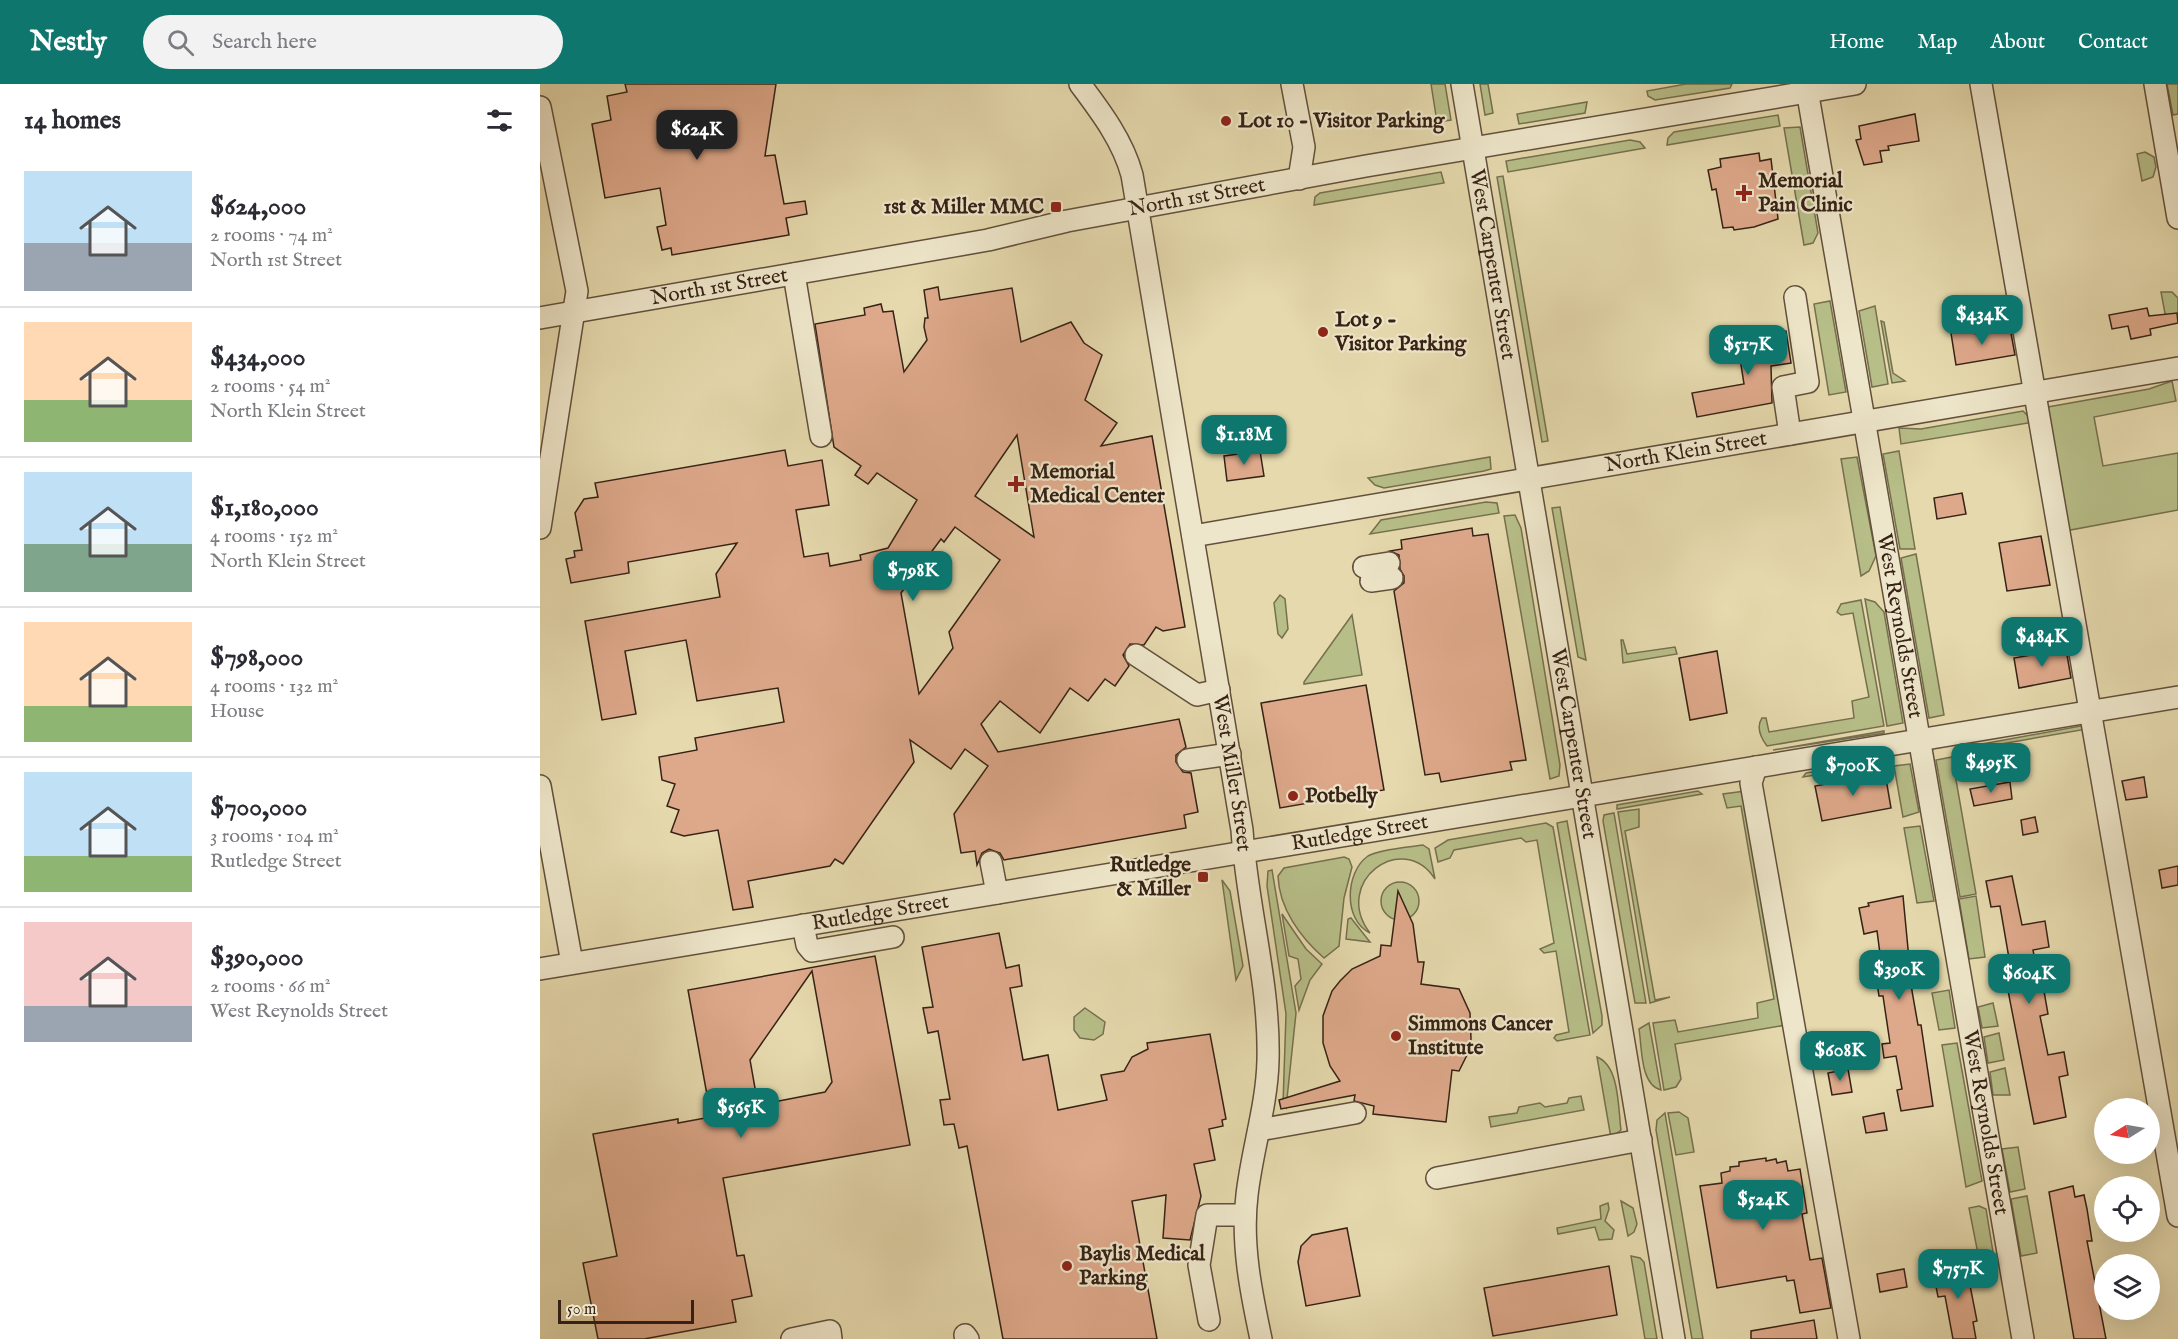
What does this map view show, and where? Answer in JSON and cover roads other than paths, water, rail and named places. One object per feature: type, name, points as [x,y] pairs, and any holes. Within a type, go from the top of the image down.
[{"type":"street","name":"West Miller Street","points":[[1080,84],[1121,147],[1130,167],[1230,754],[1268,1019],[1268,1063],[1245,1215],[1245,1250],[1261,1339]]},
{"type":"street","points":[[1292,84],[1304,147],[1299,179]]},
{"type":"street","name":"West Carpenter Street","points":[[1462,84],[1674,1339]]},
{"type":"street","name":"North 1st Street","points":[[540,318],[988,240],[1299,179],[1807,88],[1855,84]]},
{"type":"street","points":[[1981,84],[2178,1216]]},
{"type":"street","points":[[2155,84],[2178,218]]},
{"type":"street","name":"West Reynolds Street","points":[[1807,88],[2023,1339]]},
{"type":"street","points":[[540,107],[577,291],[540,528]]},
{"type":"street","points":[[794,274],[821,436]]},
{"type":"street","points":[[1790,434],[1783,387],[1808,382],[1795,297]]},
{"type":"street","name":"North Klein Street","points":[[1193,536],[2034,391],[2178,369]]},
{"type":"street","points":[[1136,655],[1197,695],[1219,690]]},
{"type":"street","name":"Rutledge Street","points":[[540,969],[2178,697]]},
{"type":"street","points":[[1188,760],[1230,754]]},
{"type":"street","points":[[1756,767],[1751,783],[1849,1339]]},
{"type":"street","points":[[540,786],[572,963]]},
{"type":"street","points":[[991,862],[997,893]]},
{"type":"street","points":[[803,925],[807,945],[812,951],[893,937]]},
{"type":"street","points":[[1259,1130],[1355,1113]]},
{"type":"street","points":[[1437,1178],[1641,1140]]},
{"type":"street","points":[[1209,1320],[1199,1265],[1207,1215],[1245,1215]]},
{"type":"street","points":[[792,1339],[830,1335]]},
{"type":"place","name":"Lot 10 - Visitor Parking","points":[[1226,121]]},
{"type":"place","name":"Memorial Pain Clinic","points":[[1744,193]]},
{"type":"place","name":"1st & Miller MMC","points":[[1056,207]]},
{"type":"place","name":"Lot 9 - Visitor Parking","points":[[1323,332]]},
{"type":"place","name":"Memorial Medical Center","points":[[1016,484]]},
{"type":"place","name":"Potbelly","points":[[1293,796]]},
{"type":"place","name":"Rutledge & Miller","points":[[1203,877]]},
{"type":"place","name":"Simmons Cancer Institute","points":[[1396,1036]]},
{"type":"place","name":"Baylis Medical Parking","points":[[1067,1266]]}]
